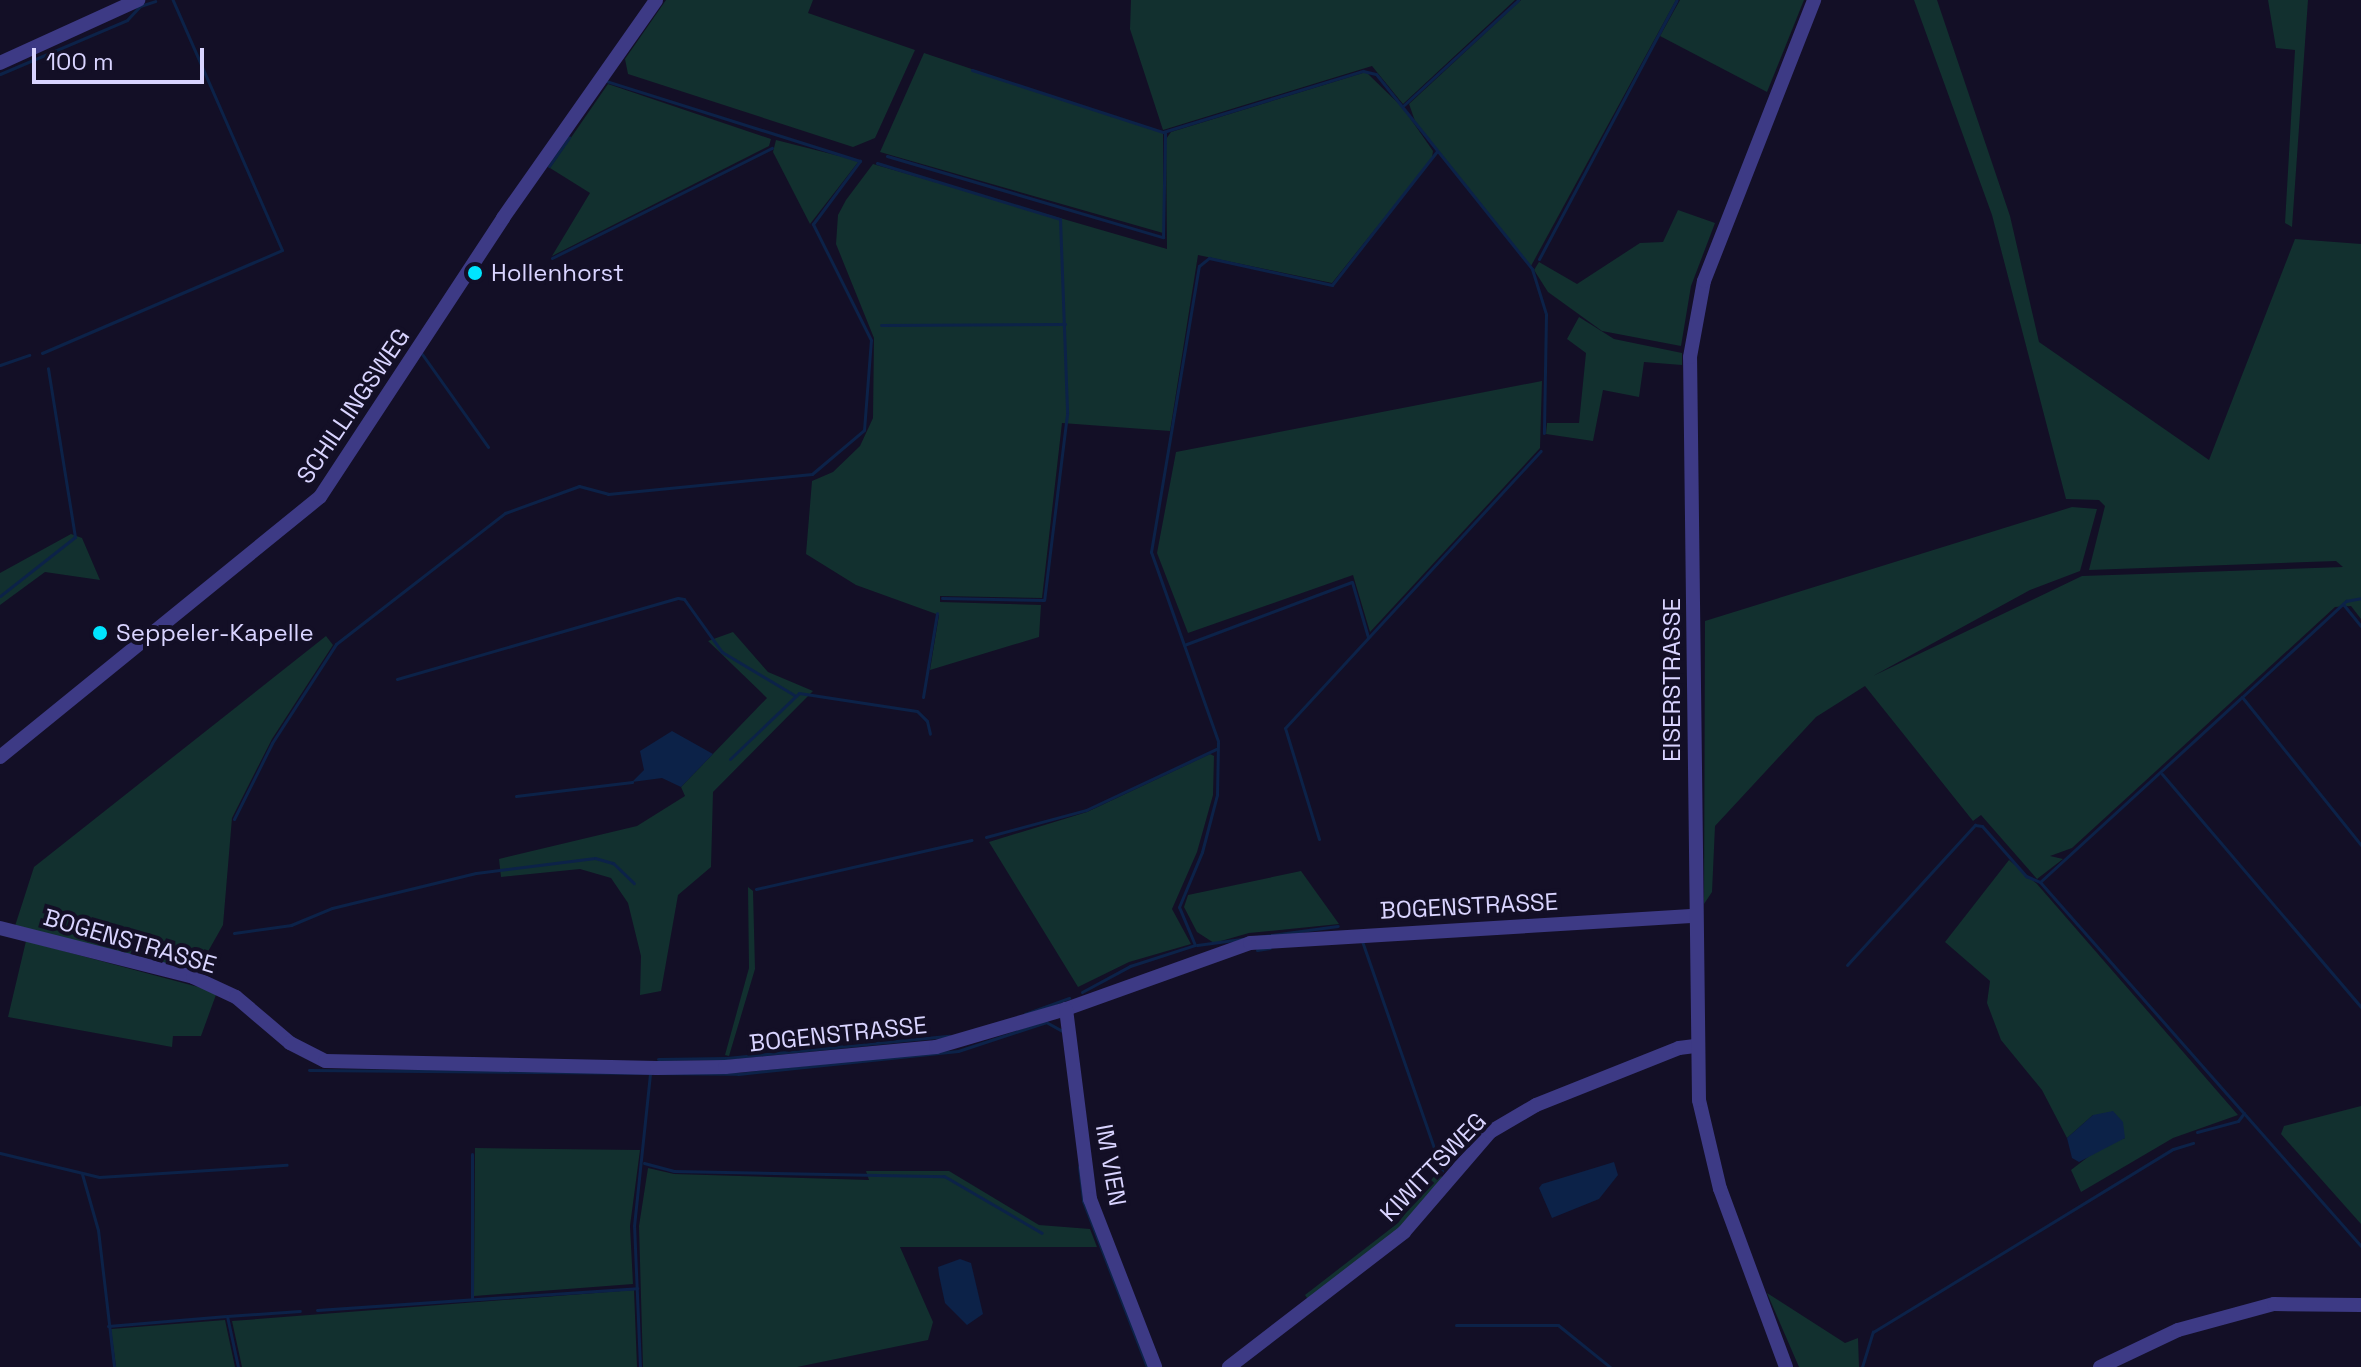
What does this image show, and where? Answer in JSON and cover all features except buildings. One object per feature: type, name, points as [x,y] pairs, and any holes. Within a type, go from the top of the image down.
[{"type":"street","points":[[0,63],[138,0]]},
{"type":"street","name":"SCHILLINGSWEG","points":[[0,757],[320,497],[503,218],[656,0]]},
{"type":"street","name":"EISERSTRASSE","points":[[1786,1367],[1706,1140],[1695,1046],[1694,324],[1704,281],[1814,0]]},
{"type":"street","name":"BOGENSTRASSE","points":[[0,928],[193,977],[236,997],[304,1052],[353,1065],[725,1067],[936,1047],[1066,1009],[1250,943],[1695,916]]},
{"type":"street","name":"IM VIEN","points":[[1066,1009],[1090,1199],[1155,1367]]},
{"type":"street","name":"KIWITTSWEG","points":[[1229,1367],[1404,1232],[1490,1132],[1536,1105],[1679,1048],[1695,1046]]},
{"type":"street","points":[[2100,1367],[2178,1330],[2274,1304],[2361,1305]]},
{"type":"green space","points":[[666,0],[813,0],[808,13],[915,50],[875,138],[853,147],[628,74],[625,59]]},
{"type":"green space","points":[[1131,0],[1515,0],[1403,104],[1372,66],[1163,130],[1130,29]]},
{"type":"green space","points":[[1521,0],[1676,0],[1531,266],[1415,121],[1409,104]]},
{"type":"green space","points":[[1680,0],[1804,0],[1767,92],[1660,36]]},
{"type":"green space","points":[[1914,0],[1937,0],[2010,216],[2039,342],[2209,460],[2295,239],[2361,244],[2361,619],[2351,606],[2335,607],[2072,848],[2050,856],[2063,859],[2037,879],[1981,815],[1973,821],[1865,686],[1816,717],[1715,826],[1712,892],[1704,904],[1705,621],[2072,507],[2097,509],[2080,571],[2030,590],[1873,676],[2082,576],[2343,567],[2336,561],[2089,570],[2105,506],[2099,500],[2066,499],[1992,215]]},
{"type":"green space","points":[[2268,0],[2308,0],[2292,227],[2285,223],[2295,50],[2276,48]]},
{"type":"green space","points":[[924,53],[1163,133],[1163,233],[880,152]]},
{"type":"green space","points":[[1366,72],[1403,108],[1433,151],[1432,158],[1332,283],[1198,255],[1170,431],[1062,423],[1042,598],[940,596],[940,602],[1041,605],[1039,637],[930,670],[939,615],[856,585],[806,554],[812,481],[833,472],[860,446],[873,418],[874,338],[836,244],[838,215],[846,200],[873,164],[1167,249],[1166,139],[1171,132]]},
{"type":"green space","points":[[608,84],[771,139],[769,146],[552,256],[590,193],[550,168]]},
{"type":"green space","points":[[776,140],[859,161],[810,224],[773,152]]},
{"type":"green space","points":[[1678,210],[1715,223],[1691,286],[1681,346],[1602,331],[1548,292],[1534,270],[1539,262],[1577,284],[1640,243],[1663,242]]},
{"type":"green space","points":[[1579,317],[1614,339],[1682,353],[1682,365],[1644,362],[1639,397],[1603,390],[1593,441],[1546,434],[1547,423],[1579,423],[1586,353],[1567,339]]},
{"type":"green space","points":[[1542,381],[1540,448],[1370,632],[1353,575],[1188,633],[1157,553],[1176,452]]},
{"type":"green space","points":[[71,534],[82,538],[100,580],[45,572],[0,605],[0,573]]},
{"type":"green space","points":[[733,632],[768,672],[813,691],[713,792],[711,867],[678,895],[661,991],[640,995],[641,956],[628,903],[611,878],[580,869],[501,877],[499,859],[637,826],[685,796],[681,787],[767,698],[708,641]]},
{"type":"green space","points":[[326,636],[333,645],[272,739],[232,818],[223,925],[197,971],[15,926],[34,867]]},
{"type":"green space","points":[[1210,754],[1214,756],[1213,795],[1197,852],[1172,909],[1191,944],[1129,962],[1078,987],[989,842],[1087,812]]},
{"type":"green space","points":[[2009,860],[2037,884],[2238,1115],[2173,1138],[2081,1192],[2071,1170],[2101,1147],[2125,1138],[2093,1115],[2067,1138],[2042,1090],[2001,1040],[1987,1003],[1990,981],[1945,942]]},
{"type":"green space","points":[[1301,871],[1339,924],[1249,933],[1214,943],[1197,932],[1184,907],[1188,895]]},
{"type":"green space","points":[[748,887],[753,891],[755,969],[729,1056],[725,1055],[749,968]]},
{"type":"green space","points":[[26,941],[217,992],[201,1036],[173,1036],[172,1047],[8,1017]]},
{"type":"green space","points":[[2361,1106],[2361,1224],[2281,1134],[2284,1126]]},
{"type":"green space","points":[[475,1148],[640,1150],[630,1226],[633,1284],[474,1296]]},
{"type":"green space","points":[[648,1168],[674,1174],[869,1180],[866,1171],[949,1171],[1039,1225],[1090,1229],[1097,1247],[900,1247],[933,1322],[928,1340],[797,1367],[643,1367],[639,1226]]},
{"type":"green space","points":[[1439,1170],[1443,1180],[1403,1230],[1309,1301],[1305,1295],[1398,1223]]},
{"type":"green space","points":[[634,1290],[637,1367],[242,1367],[232,1321]]},
{"type":"green space","points":[[1767,1293],[1845,1343],[1858,1338],[1859,1367],[1799,1367]]},
{"type":"green space","points":[[225,1320],[235,1367],[116,1367],[111,1329]]},
{"type":"water","points":[[672,731],[713,754],[681,787],[662,778],[632,782],[644,770],[640,751]]},
{"type":"water","points":[[2113,1111],[2123,1122],[2125,1138],[2079,1162],[2072,1158],[2067,1138],[2093,1115]]},
{"type":"water","points":[[1614,1162],[1618,1175],[1599,1199],[1552,1218],[1539,1188],[1542,1184]]},
{"type":"water","points":[[960,1259],[971,1263],[983,1314],[967,1325],[945,1303],[938,1267]]},
{"type":"waterway","points":[[42,353],[282,250],[173,0]]},
{"type":"waterway","points":[[1404,105],[1518,0]]},
{"type":"waterway","points":[[1539,259],[1677,0]]},
{"type":"waterway","points":[[0,74],[127,20],[140,6],[155,1]]},
{"type":"waterway","points":[[972,70],[1163,132],[1363,71],[1376,74],[1532,269],[1546,314],[1544,433]]},
{"type":"waterway","points":[[234,819],[272,743],[336,644],[505,513],[579,486],[608,494],[812,474],[864,430],[871,340],[813,224],[860,161],[607,81]]},
{"type":"waterway","points":[[887,156],[1163,237],[1165,133]]},
{"type":"waterway","points":[[549,166],[569,137]]},
{"type":"waterway","points":[[552,258],[772,148]]},
{"type":"waterway","points":[[1082,992],[1130,966],[1195,945],[1179,907],[1202,852],[1217,795],[1218,741],[1151,552],[1199,266],[1209,258],[1332,285],[1437,151]]},
{"type":"waterway","points":[[877,163],[1060,219],[1067,414],[1044,600],[942,598]]},
{"type":"waterway","points":[[881,325],[1065,324]]},
{"type":"waterway","points":[[422,354],[488,447]]},
{"type":"waterway","points":[[0,365],[29,355]]},
{"type":"waterway","points":[[0,596],[75,537],[48,368]]},
{"type":"waterway","points":[[1319,839],[1285,728],[1541,451]]},
{"type":"waterway","points":[[1184,645],[1352,582],[1368,637]]},
{"type":"waterway","points":[[397,679],[678,598],[684,599],[722,652],[794,695]]},
{"type":"waterway","points":[[2242,697],[2346,601],[2361,598]]},
{"type":"waterway","points":[[2343,604],[2361,626]]},
{"type":"waterway","points":[[923,697],[937,613]]},
{"type":"waterway","points":[[730,759],[799,693],[917,711],[927,721],[930,734]]},
{"type":"waterway","points":[[2040,882],[2242,697],[2361,845]]},
{"type":"waterway","points":[[986,837],[1086,810],[1216,749]]},
{"type":"waterway","points":[[2162,774],[2361,1007]]},
{"type":"waterway","points":[[516,796],[632,782]]},
{"type":"waterway","points":[[1847,965],[1975,825],[1982,826],[2026,876],[2040,882],[2361,1246]]},
{"type":"waterway","points":[[756,889],[972,840]]},
{"type":"waterway","points":[[234,933],[291,925],[332,908],[476,873],[595,858],[613,863],[634,883]]},
{"type":"waterway","points":[[1197,945],[1338,926]]},
{"type":"waterway","points":[[1362,941],[1442,1171]]},
{"type":"waterway","points":[[1257,950],[1270,948]]},
{"type":"waterway","points":[[1025,1014],[1069,998]]},
{"type":"waterway","points":[[309,1070],[738,1074],[958,1051],[1046,1022],[1064,1032]]},
{"type":"waterway","points":[[658,1059],[727,1058],[949,1036]]},
{"type":"waterway","points":[[640,1367],[634,1226],[650,1075]]},
{"type":"waterway","points":[[2197,1132],[2238,1121],[2244,1113]]},
{"type":"waterway","points":[[1862,1367],[1873,1332],[2173,1149],[2193,1143]]},
{"type":"waterway","points":[[0,1153],[99,1177],[287,1165]]},
{"type":"waterway","points":[[472,1154],[472,1298]]},
{"type":"waterway","points":[[644,1163],[674,1171],[944,1176],[1042,1233]]},
{"type":"waterway","points":[[1079,1167],[1083,1201],[1147,1367]]},
{"type":"waterway","points":[[82,1174],[98,1230],[114,1367]]},
{"type":"waterway","points":[[317,1310],[637,1288]]},
{"type":"waterway","points":[[227,1316],[300,1311]]},
{"type":"waterway","points":[[108,1326],[227,1316],[238,1367]]},
{"type":"waterway","points":[[1456,1325],[1558,1325],[1610,1367]]},
{"type":"place","name":"Hollenhorst","points":[[475,273]]},
{"type":"place","name":"Seppeler-Kapelle","points":[[100,633]]}]
